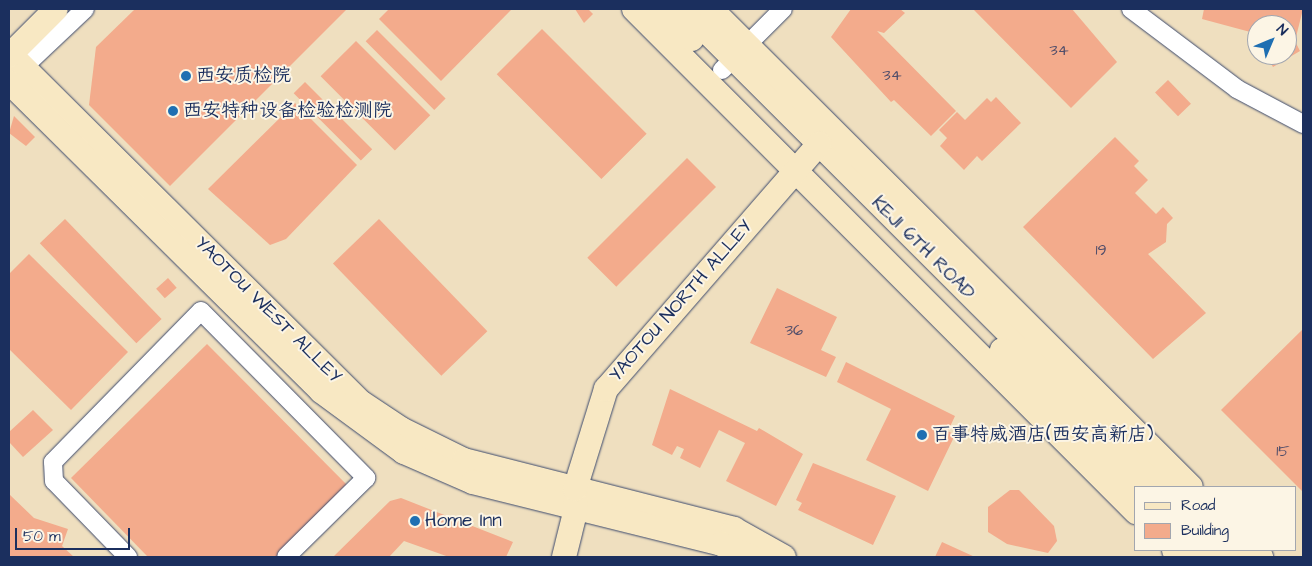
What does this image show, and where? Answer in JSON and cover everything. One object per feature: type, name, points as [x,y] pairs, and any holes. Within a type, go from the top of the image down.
[{"type":"main road","points":[[11,61],[33,9]]},
{"type":"main road","points":[[11,61],[56,9]]},
{"type":"main road","points":[[634,9],[807,156],[1134,510]]},
{"type":"main road","name":"KEJI 6TH ROAD","points":[[661,9],[734,58]]},
{"type":"main road","name":"KEJI 6TH ROAD","points":[[684,9],[734,58],[807,156],[1138,486]]},
{"type":"main road","points":[[711,9],[734,58],[1190,486]]},
{"type":"main road","name":"YAOTOU WEST ALLEY","points":[[11,61],[362,403],[401,430],[464,460],[575,499]]},
{"type":"main road","name":"KEJI 6TH ROAD","points":[[807,156],[1162,486]]},
{"type":"main road","name":"YAOTOU NORTH ALLEY","points":[[564,557],[575,499],[606,389],[807,156]]},
{"type":"main road","points":[[575,499],[721,544],[751,557]]},
{"type":"main road","points":[[575,499],[734,529],[784,557]]},
{"type":"street","points":[[11,61],[85,9]]},
{"type":"street","points":[[734,58],[783,9]]},
{"type":"street","points":[[1131,9],[1237,89],[1303,124]]},
{"type":"street","points":[[122,555],[54,481],[53,462],[201,312],[366,478],[286,557]]},
{"type":"building","name":"西安质检院","points":[[135,9],[347,9],[170,186],[89,105],[96,47]]},
{"type":"building","points":[[389,9],[512,9],[441,81],[379,19]]},
{"type":"building","points":[[575,9],[588,9],[593,14],[584,23]]},
{"type":"building","points":[[851,9],[900,9],[905,13],[884,33],[877,31],[956,111],[931,136],[894,100],[891,102],[831,37]]},
{"type":"building","points":[[973,9],[1072,9],[1117,62],[1071,108]]},
{"type":"building","points":[[1204,9],[1303,9],[1297,33],[1297,15],[1247,15],[1247,31],[1202,19]]},
{"type":"building","points":[[542,29],[647,134],[601,179],[497,74]]},
{"type":"building","points":[[377,30],[446,99],[434,110],[366,41]]},
{"type":"building","points":[[356,41],[430,115],[395,151],[321,76]]},
{"type":"building","points":[[1168,80],[1191,104],[1178,116],[1155,93]]},
{"type":"building","points":[[305,82],[372,149],[361,160],[294,93]]},
{"type":"building","points":[[996,97],[1021,123],[982,161],[977,156],[964,170],[940,146],[947,138],[939,130],[957,112],[965,120],[987,98],[991,102]]},
{"type":"building","points":[[295,103],[357,165],[286,239],[270,245],[208,189]]},
{"type":"building","points":[[14,116],[35,137],[26,146],[9,133]]},
{"type":"building","points":[[1115,137],[1139,161],[1134,166],[1148,180],[1135,193],[1156,214],[1163,207],[1173,218],[1167,224],[1166,242],[1148,254],[1206,313],[1153,359],[1023,227]]},
{"type":"building","points":[[687,158],[716,187],[616,287],[587,258]]},
{"type":"building","points":[[65,219],[162,319],[136,343],[40,243]]},
{"type":"building","points":[[379,219],[487,331],[441,376],[333,263]]},
{"type":"building","points":[[29,254],[128,352],[71,410],[9,349],[9,274]]},
{"type":"building","points":[[168,278],[177,288],[165,298],[156,289]]},
{"type":"building","points":[[777,288],[837,317],[821,350],[836,357],[826,377],[750,343]]},
{"type":"building","points":[[1303,329],[1303,492],[1221,410]]},
{"type":"building","points":[[207,344],[352,490],[285,557],[148,557],[71,478]]},
{"type":"building","points":[[846,362],[955,416],[948,431],[955,435],[928,491],[866,460],[891,409],[837,382]]},
{"type":"building","points":[[670,389],[757,431],[759,428],[803,454],[776,506],[726,481],[745,443],[719,430],[700,468],[680,458],[684,449],[677,446],[672,455],[652,445]]},
{"type":"building","points":[[33,410],[53,430],[23,457],[9,442],[9,432]]},
{"type":"building","points":[[813,463],[896,496],[873,545],[798,510],[802,503],[796,500]]},
{"type":"building","points":[[1010,490],[1019,490],[1054,526],[1057,541],[1048,553],[1007,544],[988,532],[988,507]]},
{"type":"building","points":[[9,494],[34,518],[68,529],[62,546],[74,557],[9,557]]},
{"type":"building","name":"Home Inn","points":[[401,498],[513,542],[506,557],[449,557],[404,541],[389,557],[333,557],[390,501]]},
{"type":"building","points":[[942,542],[975,557],[935,557]]},
{"type":"place","name":"西安质检院","points":[[186,76]]},
{"type":"place","name":"西安特种设备检验检测院","points":[[173,111]]},
{"type":"place","name":"百事特威酒店(西安高新店)","points":[[922,435]]},
{"type":"place","name":"Home Inn","points":[[415,521]]}]
